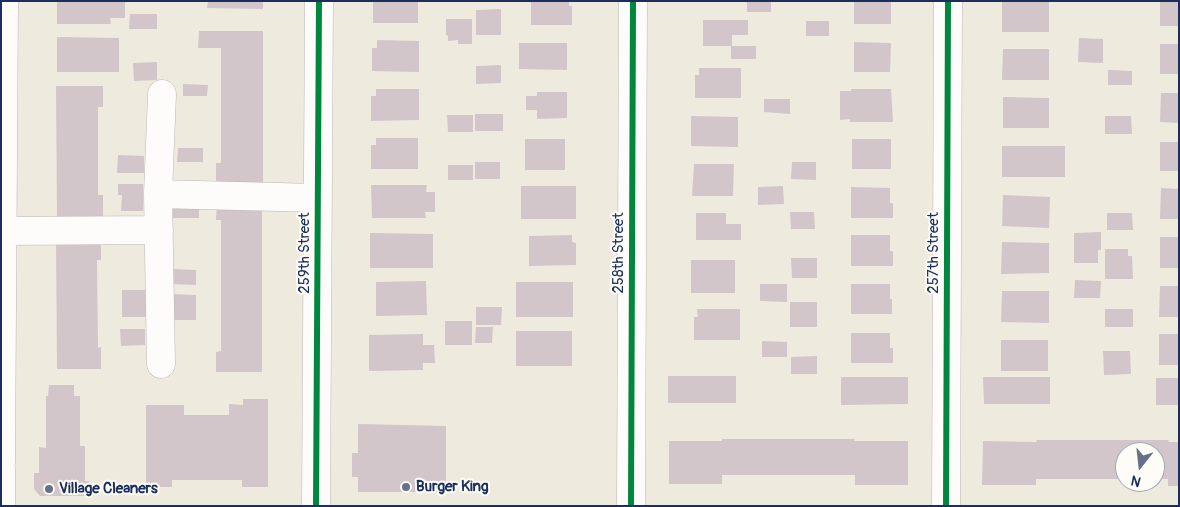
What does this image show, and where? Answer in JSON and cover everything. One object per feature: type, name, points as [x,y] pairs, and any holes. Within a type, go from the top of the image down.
[{"type":"street","points":[[1,463],[4,1]]},
{"type":"street","name":"259th Street","points":[[316,506],[319,1]]},
{"type":"street","name":"258th Street","points":[[631,506],[633,1]]},
{"type":"street","name":"257th Street","points":[[946,506],[948,1]]},
{"type":"street","points":[[161,364],[158,194],[162,94]]},
{"type":"street","points":[[158,194],[318,198]]},
{"type":"street","points":[[3,230],[159,230]]},
{"type":"street","points":[[1,469],[1,506]]},
{"type":"building","points":[[57,1],[125,1],[125,18],[110,18],[111,24],[57,24]]},
{"type":"building","points":[[208,1],[263,1],[263,9],[207,8]]},
{"type":"building","points":[[373,1],[418,1],[418,23],[373,23]]},
{"type":"building","points":[[531,1],[569,1],[569,6],[572,6],[572,25],[531,25]]},
{"type":"building","points":[[747,1],[771,1],[771,12],[747,12]]},
{"type":"building","points":[[854,1],[891,1],[891,24],[854,24]]},
{"type":"building","points":[[1002,1],[1049,1],[1049,32],[1002,32]]},
{"type":"building","points":[[1160,1],[1179,1],[1179,26],[1160,26]]},
{"type":"building","points":[[501,9],[501,35],[476,35],[476,10]]},
{"type":"building","points":[[130,14],[157,14],[157,29],[129,29]]},
{"type":"building","points":[[446,19],[472,19],[472,44],[458,44],[458,40],[448,41]]},
{"type":"building","points":[[703,20],[748,20],[748,35],[732,35],[732,46],[756,46],[756,59],[731,59],[731,46],[703,46]]},
{"type":"building","points":[[806,21],[829,21],[829,36],[806,36]]},
{"type":"building","points":[[199,31],[263,31],[263,185],[216,185],[216,163],[221,163],[221,48],[198,48]]},
{"type":"building","points":[[57,37],[119,38],[119,72],[57,72]]},
{"type":"building","points":[[1079,38],[1103,39],[1103,63],[1078,62]]},
{"type":"building","points":[[377,40],[419,41],[419,72],[372,71],[372,48],[377,48]]},
{"type":"building","points":[[854,42],[891,43],[890,72],[854,72]]},
{"type":"building","points":[[519,43],[567,43],[567,70],[519,69]]},
{"type":"building","points":[[1160,44],[1179,44],[1179,74],[1160,74]]},
{"type":"building","points":[[1003,49],[1049,49],[1049,80],[1002,80]]},
{"type":"building","points":[[157,62],[157,80],[134,81],[133,63]]},
{"type":"building","points":[[501,65],[501,83],[476,84],[476,66]]},
{"type":"building","points":[[699,68],[741,68],[741,98],[695,98],[695,75],[699,75]]},
{"type":"building","points":[[1108,70],[1132,71],[1132,85],[1108,85]]},
{"type":"building","points":[[183,84],[208,85],[207,96],[183,96]]},
{"type":"building","points":[[56,86],[103,86],[103,107],[98,107],[98,195],[103,195],[103,217],[57,217]]},
{"type":"building","points":[[376,89],[419,89],[419,120],[371,121],[371,96],[376,96]]},
{"type":"building","points":[[851,89],[891,89],[893,122],[850,122],[850,119],[840,120],[840,91],[851,91]]},
{"type":"building","points":[[537,92],[567,92],[567,118],[537,119],[537,110],[526,110],[526,96],[537,96]]},
{"type":"building","points":[[1161,93],[1179,93],[1179,123],[1160,122]]},
{"type":"building","points":[[1003,97],[1049,98],[1049,128],[1003,128]]},
{"type":"building","points":[[764,99],[790,99],[790,114],[764,112]]},
{"type":"building","points":[[475,114],[503,114],[503,131],[475,131]]},
{"type":"building","points":[[447,115],[473,115],[473,132],[448,132]]},
{"type":"building","points":[[691,116],[738,117],[738,147],[691,146]]},
{"type":"building","points":[[1105,116],[1131,116],[1132,134],[1105,134]]},
{"type":"building","points":[[376,138],[418,138],[418,169],[371,169],[371,145],[376,145]]},
{"type":"building","points":[[525,139],[565,139],[565,170],[525,170]]},
{"type":"building","points":[[852,139],[891,139],[891,169],[852,169]]},
{"type":"building","points":[[1160,142],[1179,142],[1179,171],[1160,171]]},
{"type":"building","points":[[1002,146],[1065,146],[1065,177],[1002,177]]},
{"type":"building","points":[[178,148],[203,148],[203,162],[177,162]]},
{"type":"building","points":[[118,155],[144,156],[144,173],[117,173]]},
{"type":"building","points":[[475,162],[500,162],[500,179],[475,179]]},
{"type":"building","points":[[792,162],[816,162],[816,180],[791,179]]},
{"type":"building","points":[[694,164],[734,164],[733,196],[692,196]]},
{"type":"building","points":[[448,165],[473,165],[473,180],[448,180]]},
{"type":"building","points":[[118,184],[143,184],[143,211],[121,211],[122,195],[118,195]]},
{"type":"building","points":[[371,185],[427,185],[426,192],[435,192],[435,212],[425,212],[426,218],[372,218]]},
{"type":"building","points":[[521,186],[576,186],[576,219],[521,219]]},
{"type":"building","points":[[783,186],[784,204],[758,205],[758,187]]},
{"type":"building","points":[[851,187],[890,188],[893,218],[851,218]]},
{"type":"building","points":[[1161,188],[1179,189],[1179,219],[1160,219]]},
{"type":"building","points":[[1003,195],[1050,197],[1049,228],[1002,226]]},
{"type":"building","points":[[217,199],[262,199],[262,372],[216,372],[216,352],[221,351],[221,220],[216,220]]},
{"type":"building","points":[[173,205],[199,205],[199,218],[173,218]]},
{"type":"building","points":[[790,212],[814,212],[815,229],[791,229]]},
{"type":"building","points":[[696,213],[726,213],[726,224],[741,224],[741,240],[696,240]]},
{"type":"building","points":[[1107,213],[1132,213],[1133,230],[1107,230]]},
{"type":"building","points":[[1101,232],[1101,250],[1098,250],[1098,263],[1074,263],[1074,233]]},
{"type":"building","points":[[370,233],[433,234],[433,268],[370,268]]},
{"type":"building","points":[[572,235],[572,242],[576,243],[576,265],[529,266],[529,236]]},
{"type":"building","points":[[851,235],[890,235],[890,251],[893,251],[893,266],[851,266]]},
{"type":"building","points":[[1160,237],[1179,237],[1179,268],[1160,268]]},
{"type":"building","points":[[101,238],[101,260],[97,260],[98,348],[101,347],[101,369],[57,369],[56,239]]},
{"type":"building","points":[[1002,242],[1049,243],[1049,273],[1001,274]]},
{"type":"building","points":[[1105,249],[1128,249],[1128,256],[1132,256],[1133,279],[1105,279]]},
{"type":"building","points":[[791,258],[817,258],[817,278],[792,278]]},
{"type":"building","points":[[691,260],[735,260],[735,293],[691,293]]},
{"type":"building","points":[[172,269],[196,270],[196,285],[171,284]]},
{"type":"building","points":[[1075,280],[1101,281],[1100,298],[1074,298]]},
{"type":"building","points":[[426,281],[427,315],[376,316],[376,282]]},
{"type":"building","points":[[516,282],[573,282],[573,317],[516,317]]},
{"type":"building","points":[[760,284],[787,284],[787,302],[760,301]]},
{"type":"building","points":[[851,284],[890,284],[892,314],[851,314]]},
{"type":"building","points":[[1160,286],[1179,286],[1179,317],[1159,317]]},
{"type":"building","points":[[122,290],[147,290],[147,317],[122,317]]},
{"type":"building","points":[[1002,291],[1049,291],[1049,323],[1001,322]]},
{"type":"building","points":[[171,294],[196,295],[196,320],[170,320]]},
{"type":"building","points":[[790,302],[817,302],[817,327],[790,327]]},
{"type":"building","points":[[476,307],[502,307],[501,325],[476,325]]},
{"type":"building","points":[[697,309],[740,309],[740,340],[694,340],[694,317],[698,317]]},
{"type":"building","points":[[1105,309],[1133,309],[1133,327],[1105,327]]},
{"type":"building","points":[[445,321],[472,321],[472,345],[445,345]]},
{"type":"building","points":[[476,327],[493,327],[492,343],[475,343]]},
{"type":"building","points":[[120,329],[145,329],[145,345],[121,346]]},
{"type":"building","points":[[516,331],[572,331],[572,366],[516,366]]},
{"type":"building","points":[[851,333],[890,333],[893,363],[851,363]]},
{"type":"building","points":[[423,334],[423,345],[434,345],[435,363],[423,363],[423,370],[369,371],[369,335]]},
{"type":"building","points":[[1159,334],[1179,334],[1179,365],[1159,365]]},
{"type":"building","points":[[1001,340],[1048,340],[1048,371],[1001,371]]},
{"type":"building","points":[[762,341],[787,342],[787,357],[762,357]]},
{"type":"building","points":[[1103,351],[1130,351],[1131,374],[1104,375]]},
{"type":"building","points":[[817,356],[817,374],[791,374],[791,357]]},
{"type":"building","points":[[668,376],[736,376],[736,403],[668,403]]},
{"type":"building","points":[[841,377],[908,377],[908,404],[841,405]]},
{"type":"building","points":[[983,377],[1050,377],[1050,404],[984,404]]},
{"type":"building","points":[[1156,378],[1179,378],[1179,405],[1156,405]]},
{"type":"building","points":[[49,385],[74,385],[74,396],[80,396],[80,446],[85,446],[85,481],[89,481],[89,496],[40,496],[34,489],[34,473],[39,473],[39,447],[46,448],[46,396],[48,396]]},
{"type":"building","points":[[243,399],[268,399],[268,487],[242,487],[242,480],[172,480],[172,487],[146,487],[146,405],[184,405],[184,415],[229,415],[229,404],[243,405]]},
{"type":"building","points":[[358,424],[446,426],[446,492],[358,492],[358,477],[352,477],[352,453],[358,453]]},
{"type":"building","points":[[722,439],[908,441],[908,485],[855,485],[855,475],[722,475],[722,484],[669,484],[669,441],[722,441]]},
{"type":"building","points":[[1036,440],[1168,440],[1169,442],[1179,442],[1179,486],[1168,486],[1168,479],[1165,479],[1165,442],[1115,442],[1115,479],[1036,479],[1036,485],[982,485],[983,441],[1037,442]]},
{"type":"cycle path","points":[[316,506],[319,1]]},
{"type":"cycle path","points":[[631,506],[633,1]]},
{"type":"cycle path","points":[[946,506],[948,1]]},
{"type":"place","name":"Burger King","points":[[406,487]]},
{"type":"place","name":"Village Cleaners","points":[[49,489]]}]
